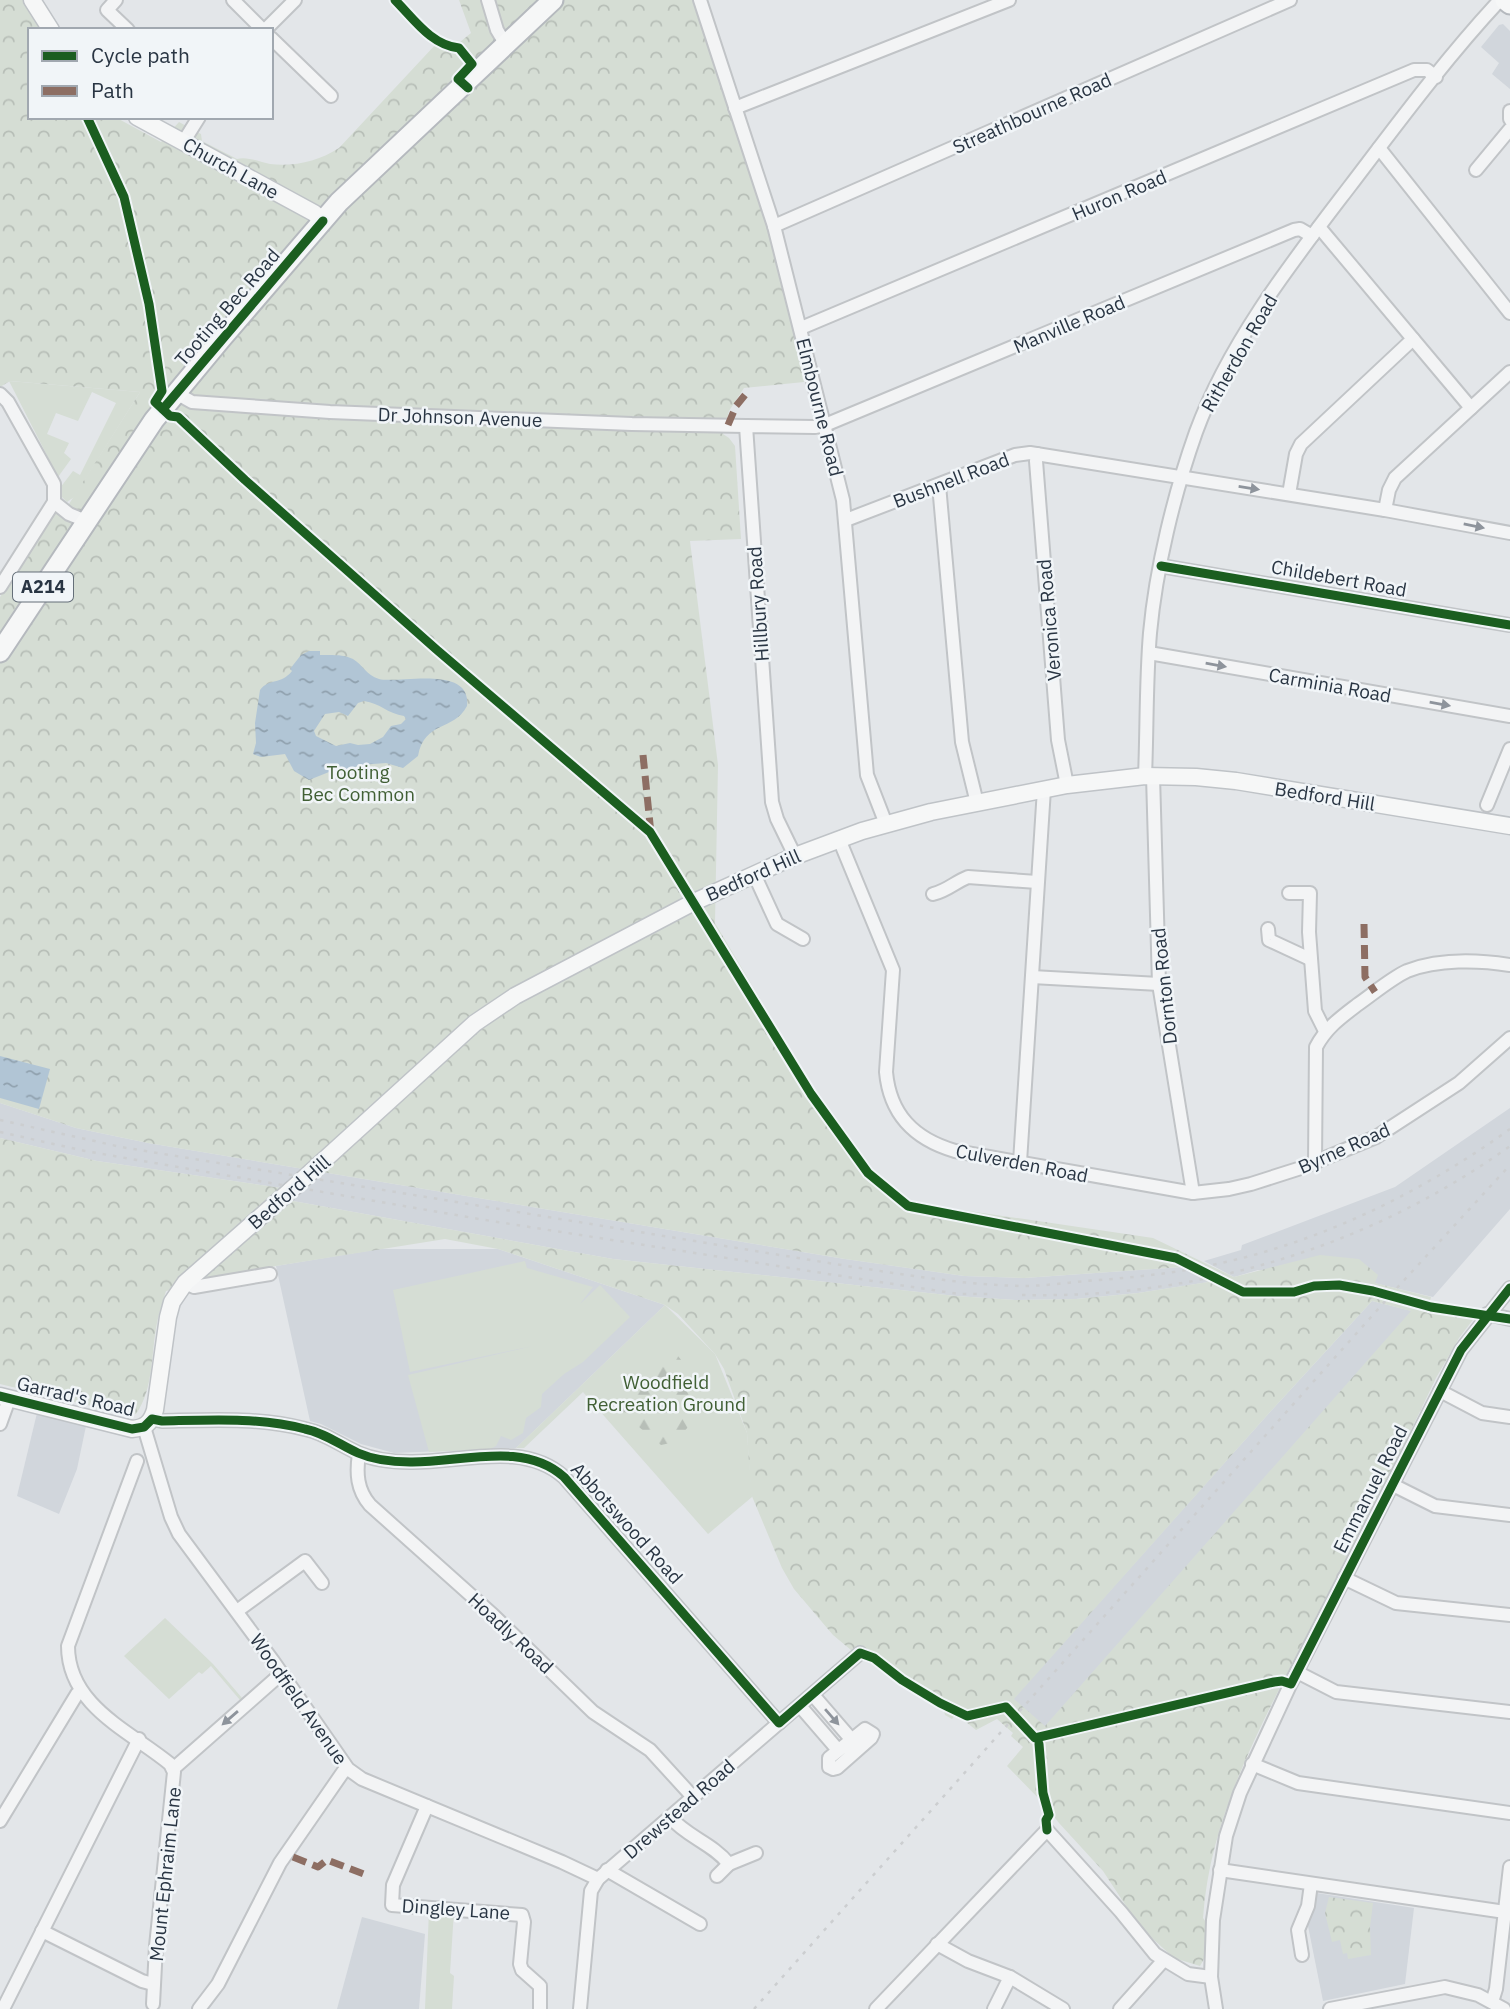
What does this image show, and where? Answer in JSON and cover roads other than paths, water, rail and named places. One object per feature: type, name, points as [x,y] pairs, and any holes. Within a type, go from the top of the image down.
[{"type":"highway","name":"Tooting Bec Road","points":[[0,652],[154,420],[176,393],[323,221],[384,158],[554,0]]},
{"type":"highway","points":[[1505,0],[1510,4]]},
{"type":"main road","points":[[32,0],[50,28]]},
{"type":"main road","name":"Church Lane","points":[[141,119],[314,213],[323,221]]},
{"type":"main road","name":"Bedford Hill","points":[[148,1423],[159,1391],[168,1317],[172,1302],[185,1283],[475,1023],[505,1003],[682,908],[795,856],[886,824],[977,803],[1067,785],[1149,776],[1236,781],[1510,826]]},
{"type":"main road","name":"Garrad's Road","points":[[5,1398],[132,1429],[148,1423]]},
{"type":"street","points":[[116,0],[107,10],[126,28]]},
{"type":"street","points":[[233,0],[262,28]]},
{"type":"street","points":[[266,28],[295,0]]},
{"type":"street","points":[[488,0],[497,30],[506,45]]},
{"type":"street","name":"Elmbourne Road","points":[[700,0],[775,226],[825,425],[846,520],[867,775],[886,824]]},
{"type":"street","points":[[735,107],[1009,0]]},
{"type":"street","name":"Streathbourne Road","points":[[775,226],[1290,0]]},
{"type":"street","name":"Ritherdon Road","points":[[1149,776],[1149,653],[1161,566],[1182,478],[1195,435],[1214,389],[1245,335],[1315,232],[1379,148],[1500,0]]},
{"type":"street","points":[[273,40],[331,96]]},
{"type":"street","name":"Huron Road","points":[[801,328],[1414,70],[1427,70],[1436,77]]},
{"type":"street","points":[[1510,111],[1510,119]]},
{"type":"street","points":[[184,141],[198,119]]},
{"type":"street","points":[[1476,170],[1510,129]]},
{"type":"street","points":[[1379,148],[1510,313]]},
{"type":"street","name":"Manville Road","points":[[825,425],[1294,230],[1315,232]]},
{"type":"street","points":[[1315,232],[1471,408]]},
{"type":"street","points":[[1289,494],[1296,454],[1301,444],[1413,340]]},
{"type":"street","points":[[1385,510],[1389,490],[1395,478],[1510,372]]},
{"type":"street","name":"Dr Johnson Avenue","points":[[176,393],[192,402],[303,410],[632,424],[746,426]]},
{"type":"street","points":[[0,394],[8,402],[54,484],[54,502],[5,568],[0,587]]},
{"type":"street","points":[[746,426],[825,425]]},
{"type":"street","name":"Hillbury Road","points":[[746,426],[772,802],[795,856]]},
{"type":"street","name":"Bushnell Road","points":[[846,520],[1016,455],[1037,454],[1510,533]]},
{"type":"street","name":"Veronica Road","points":[[1037,454],[1059,740],[1067,785]]},
{"type":"street","points":[[939,485],[962,742],[977,803]]},
{"type":"street","points":[[54,502],[69,514],[86,521]]},
{"type":"street","name":"Childebert Road","points":[[1161,566],[1510,625]]},
{"type":"street","name":"Carminia Road","points":[[1149,653],[1510,716]]},
{"type":"street","points":[[1487,805],[1510,749]]},
{"type":"street","name":"Dornton Road","points":[[1149,776],[1159,984],[1194,1194]]},
{"type":"street","points":[[1020,1162],[1044,789]]},
{"type":"street","name":"Culverden Road","points":[[839,839],[893,970],[887,1088],[893,1105],[917,1133],[939,1146],[976,1156],[1194,1194]]},
{"type":"street","points":[[754,874],[778,924],[803,939]]},
{"type":"street","points":[[933,894],[944,892],[959,880],[968,877],[1037,882]]},
{"type":"street","points":[[1289,893],[1310,893],[1310,959],[1315,1011],[1325,1031]]},
{"type":"street","points":[[1268,929],[1269,940],[1310,959]]},
{"type":"street","points":[[1315,1162],[1316,1047],[1325,1031],[1375,992],[1407,972],[1457,962],[1510,965]]},
{"type":"street","points":[[1032,977],[1159,984]]},
{"type":"street","name":"Byrne Road","points":[[1194,1194],[1240,1187],[1352,1148],[1393,1128],[1459,1083],[1510,1038]]},
{"type":"street","points":[[185,1283],[194,1287],[270,1274]]},
{"type":"street","name":"Emmanuel Road","points":[[1216,2009],[1211,1978],[1213,1920],[1220,1870],[1230,1821],[1252,1764],[1461,1350],[1510,1288]]},
{"type":"street","points":[[1487,1314],[1510,1319]]},
{"type":"street","points":[[1440,1391],[1482,1413],[1510,1417]]},
{"type":"street","points":[[0,1424],[5,1398]]},
{"type":"street","name":"Abbotswood Road","points":[[148,1423],[253,1420],[306,1429],[330,1437],[359,1454],[377,1459],[412,1462],[512,1456],[544,1462],[556,1469],[779,1723]]},
{"type":"street","name":"Woodfield Avenue","points":[[148,1423],[174,1524],[348,1769],[358,1777],[427,1806],[602,1875],[701,1924]]},
{"type":"street","name":"Hoadly Road","points":[[359,1454],[359,1483],[370,1505],[493,1615],[593,1712],[650,1750],[692,1797]]},
{"type":"street","name":"Mount Ephraim Lane","points":[[137,1461],[68,1646],[71,1670],[81,1691],[105,1716],[139,1739],[173,1769],[175,1786],[153,1984],[153,2007]]},
{"type":"street","points":[[1393,1485],[1441,1507],[1510,1515]]},
{"type":"street","points":[[237,1611],[305,1561],[322,1583]]},
{"type":"street","points":[[1344,1578],[1396,1603],[1510,1615]]},
{"type":"street","name":"Drewstead Road","points":[[602,1875],[860,1653]]},
{"type":"street","points":[[1297,1672],[1336,1692],[1510,1712]]},
{"type":"street","points":[[173,1769],[282,1674]]},
{"type":"street","points":[[0,1821],[81,1691]]},
{"type":"street","points":[[813,1695],[851,1739]]},
{"type":"street","points":[[800,1706],[838,1749]]},
{"type":"street","points":[[865,1729],[873,1734],[833,1769],[829,1766],[829,1758],[838,1749],[865,1729]]},
{"type":"street","points":[[8,2007],[42,1931],[139,1739]]},
{"type":"street","points":[[1252,1764],[1298,1783],[1510,1813]]},
{"type":"street","points":[[199,2009],[218,1984],[279,1863],[343,1772],[348,1769]]},
{"type":"street","name":"Dingley Lane","points":[[427,1806],[392,1888],[392,1905],[522,1915],[524,1922],[520,1964],[522,1970],[540,1986],[540,2009]]},
{"type":"street","points":[[670,1817],[700,1843],[711,1846],[729,1864]]},
{"type":"street","points":[[876,2009],[1047,1830],[1163,1961],[1188,1974],[1211,1978]]},
{"type":"street","points":[[717,1876],[729,1864],[756,1853]]},
{"type":"street","points":[[1498,2005],[1496,1989],[1510,1867]]},
{"type":"street","points":[[1220,1870],[1505,1912]]},
{"type":"street","points":[[580,2009],[591,1891],[602,1875]]},
{"type":"street","points":[[1303,1955],[1298,1930],[1308,1906],[1311,1884]]},
{"type":"street","points":[[42,1931],[153,1984]]},
{"type":"street","points":[[937,1944],[968,1961],[1010,1976],[1063,2009]]},
{"type":"street","points":[[1120,2009],[1163,1961]]},
{"type":"street","points":[[994,2009],[1010,1976]]},
{"type":"street","points":[[1330,2009],[1445,1987],[1470,1992],[1498,2005]]},
{"type":"water","points":[[309,651],[320,651],[320,655],[349,657],[379,679],[446,680],[458,685],[465,693],[467,706],[454,720],[433,731],[422,745],[418,756],[403,768],[386,763],[360,765],[309,780],[294,771],[285,754],[261,757],[253,754],[260,690],[288,675],[301,655]],"holes":[[[364,701],[406,719],[401,724],[391,726],[383,737],[370,744],[350,743],[336,746],[316,736],[314,731],[325,714],[339,712],[348,716],[358,703]]]},
{"type":"water","points":[[0,1056],[50,1069],[39,1109],[0,1098]]},
{"type":"railway","points":[[0,1120],[121,1147],[853,1267],[958,1282],[1022,1286],[1181,1271],[1291,1243],[1368,1213],[1405,1194],[1510,1129]]},
{"type":"railway","points":[[0,1132],[85,1151],[485,1220],[959,1294],[994,1294]]},
{"type":"railway","points":[[1022,1295],[1087,1294],[1152,1288],[1215,1277],[1278,1260],[1339,1239],[1398,1213],[1455,1182],[1510,1146]]},
{"type":"railway","points":[[754,2009],[1396,1289],[1510,1165]]},
{"type":"park label","name":"Tooting Bec Common","points":[[358,783]]},
{"type":"park label","name":"Woodfield Recreation Ground","points":[[666,1393]]}]
